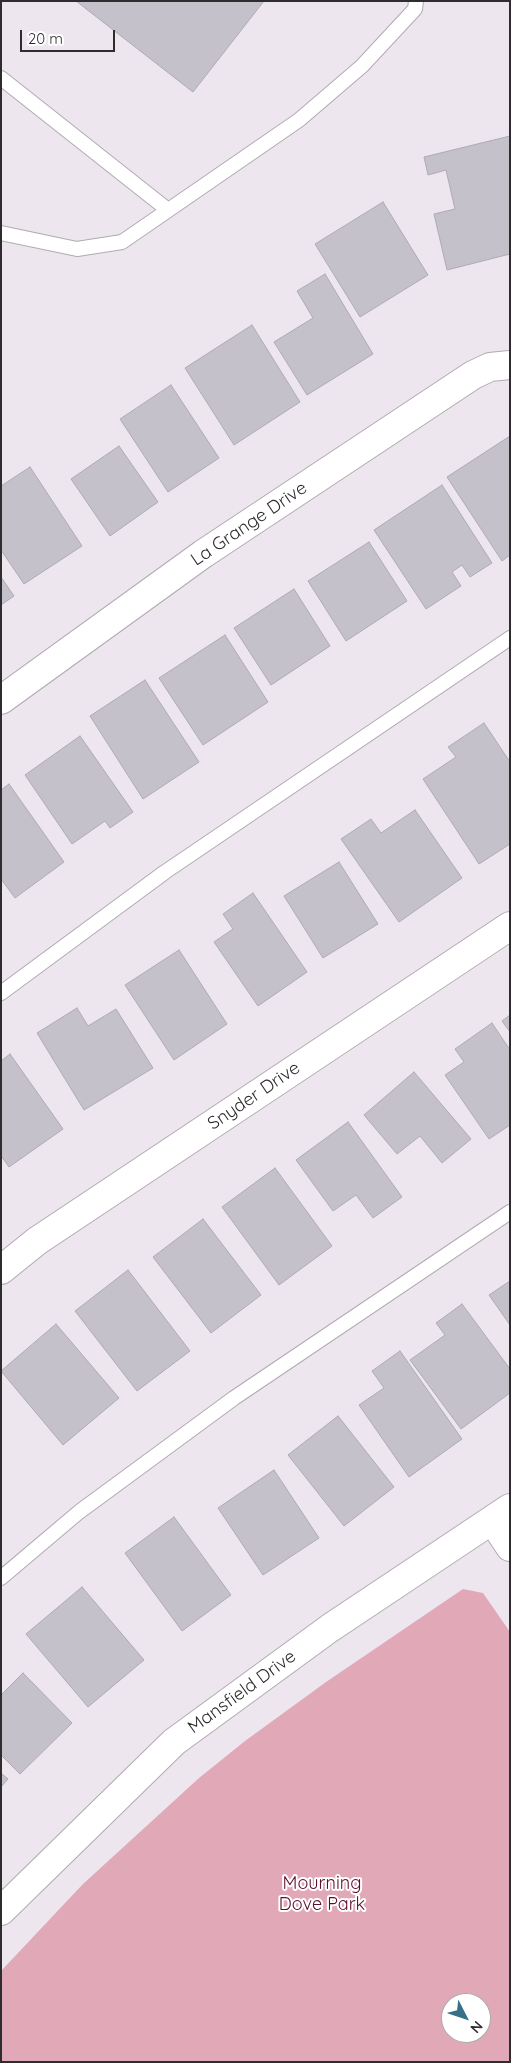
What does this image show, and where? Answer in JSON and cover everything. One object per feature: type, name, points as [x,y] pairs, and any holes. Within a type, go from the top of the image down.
[{"type":"street","name":"La Grange Drive","points":[[1,700],[203,554],[473,375],[490,367],[508,365]]},
{"type":"street","name":"Snyder Drive","points":[[1,1270],[36,1241],[510,926]]},
{"type":"street","points":[[501,1514],[510,1547]]},
{"type":"street","name":"Mansfield Drive","points":[[1,1911],[174,1742],[330,1628],[501,1514]]},
{"type":"lane","points":[[1,233],[77,249],[122,242],[313,108],[379,49],[415,9],[416,1]]},
{"type":"lane","points":[[1,78],[168,210]]},
{"type":"lane","points":[[1,993],[165,872],[510,638]]},
{"type":"lane","points":[[1,1578],[79,1512],[234,1398],[510,1212]]},
{"type":"green space","name":"Mourning Dove Park","points":[[463,1589],[483,1593],[510,1632],[510,2062],[1,2062],[1,1971],[83,1884],[199,1778],[245,1741],[326,1682]]},
{"type":"building","points":[[76,1],[264,1],[193,92]]},
{"type":"building","points":[[510,136],[510,254],[447,270],[434,214],[455,209],[446,170],[428,175],[424,157]]},
{"type":"building","points":[[383,202],[428,275],[360,317],[315,244]]},
{"type":"building","points":[[325,274],[373,354],[307,395],[274,342],[313,318],[297,291]]},
{"type":"building","points":[[252,325],[300,402],[234,445],[185,368]]},
{"type":"building","points":[[171,385],[219,458],[168,492],[120,419]]},
{"type":"building","points":[[510,436],[510,555],[502,561],[447,477]]},
{"type":"building","points":[[119,446],[158,502],[110,536],[71,479]]},
{"type":"building","points":[[30,467],[82,546],[24,584],[1,550],[1,486]]},
{"type":"building","points":[[442,485],[492,563],[470,577],[462,565],[452,572],[461,586],[426,609],[374,530]]},
{"type":"building","points":[[369,542],[407,601],[346,641],[308,581]]},
{"type":"building","points":[[1,577],[14,596],[1,605]]},
{"type":"building","points":[[294,589],[330,646],[271,685],[234,628]]},
{"type":"building","points":[[225,635],[268,702],[203,745],[159,678]]},
{"type":"building","points":[[145,680],[199,762],[143,799],[90,716]]},
{"type":"building","points":[[484,723],[510,762],[510,844],[479,864],[423,779],[456,757],[448,747]]},
{"type":"building","points":[[80,736],[133,812],[110,828],[105,821],[72,844],[25,775]]},
{"type":"building","points":[[9,784],[64,862],[15,898],[1,879],[1,790]]},
{"type":"building","points":[[415,810],[462,878],[399,922],[341,839],[371,819],[381,833]]},
{"type":"building","points":[[339,862],[378,924],[323,958],[284,896]]},
{"type":"building","points":[[253,893],[307,972],[258,1006],[214,942],[233,929],[223,914]]},
{"type":"building","points":[[179,950],[227,1024],[174,1060],[125,985]]},
{"type":"building","points":[[77,1008],[88,1026],[116,1009],[153,1068],[84,1110],[37,1033]]},
{"type":"building","points":[[510,1015],[510,1032],[502,1021]]},
{"type":"building","points":[[492,1023],[510,1050],[510,1125],[489,1139],[445,1075],[464,1062],[455,1049]]},
{"type":"building","points":[[10,1054],[63,1129],[9,1167],[1,1156],[1,1061]]},
{"type":"building","points":[[414,1072],[471,1139],[442,1163],[420,1136],[397,1154],[364,1115]]},
{"type":"building","points":[[348,1122],[402,1197],[373,1218],[356,1195],[333,1211],[296,1160]]},
{"type":"building","points":[[275,1168],[332,1246],[279,1285],[222,1207]]},
{"type":"building","points":[[203,1219],[261,1295],[211,1333],[153,1257]]},
{"type":"building","points":[[128,1270],[190,1351],[137,1391],[75,1311]]},
{"type":"building","points":[[510,1281],[510,1325],[489,1295]]},
{"type":"building","points":[[462,1304],[510,1369],[510,1393],[461,1429],[410,1360],[445,1335],[436,1323]]},
{"type":"building","points":[[56,1324],[119,1398],[63,1445],[1,1371]]},
{"type":"building","points":[[400,1351],[462,1439],[409,1477],[359,1405],[384,1388],[372,1371]]},
{"type":"building","points":[[338,1416],[394,1487],[344,1526],[288,1455]]},
{"type":"building","points":[[274,1470],[319,1538],[263,1575],[218,1508]]},
{"type":"building","points":[[174,1517],[231,1595],[182,1631],[125,1553]]},
{"type":"building","points":[[82,1587],[144,1660],[88,1707],[26,1634]]},
{"type":"building","points":[[23,1673],[72,1723],[20,1774],[1,1755],[1,1695]]},
{"type":"building","points":[[1,1773],[8,1779],[1,1787]]}]
